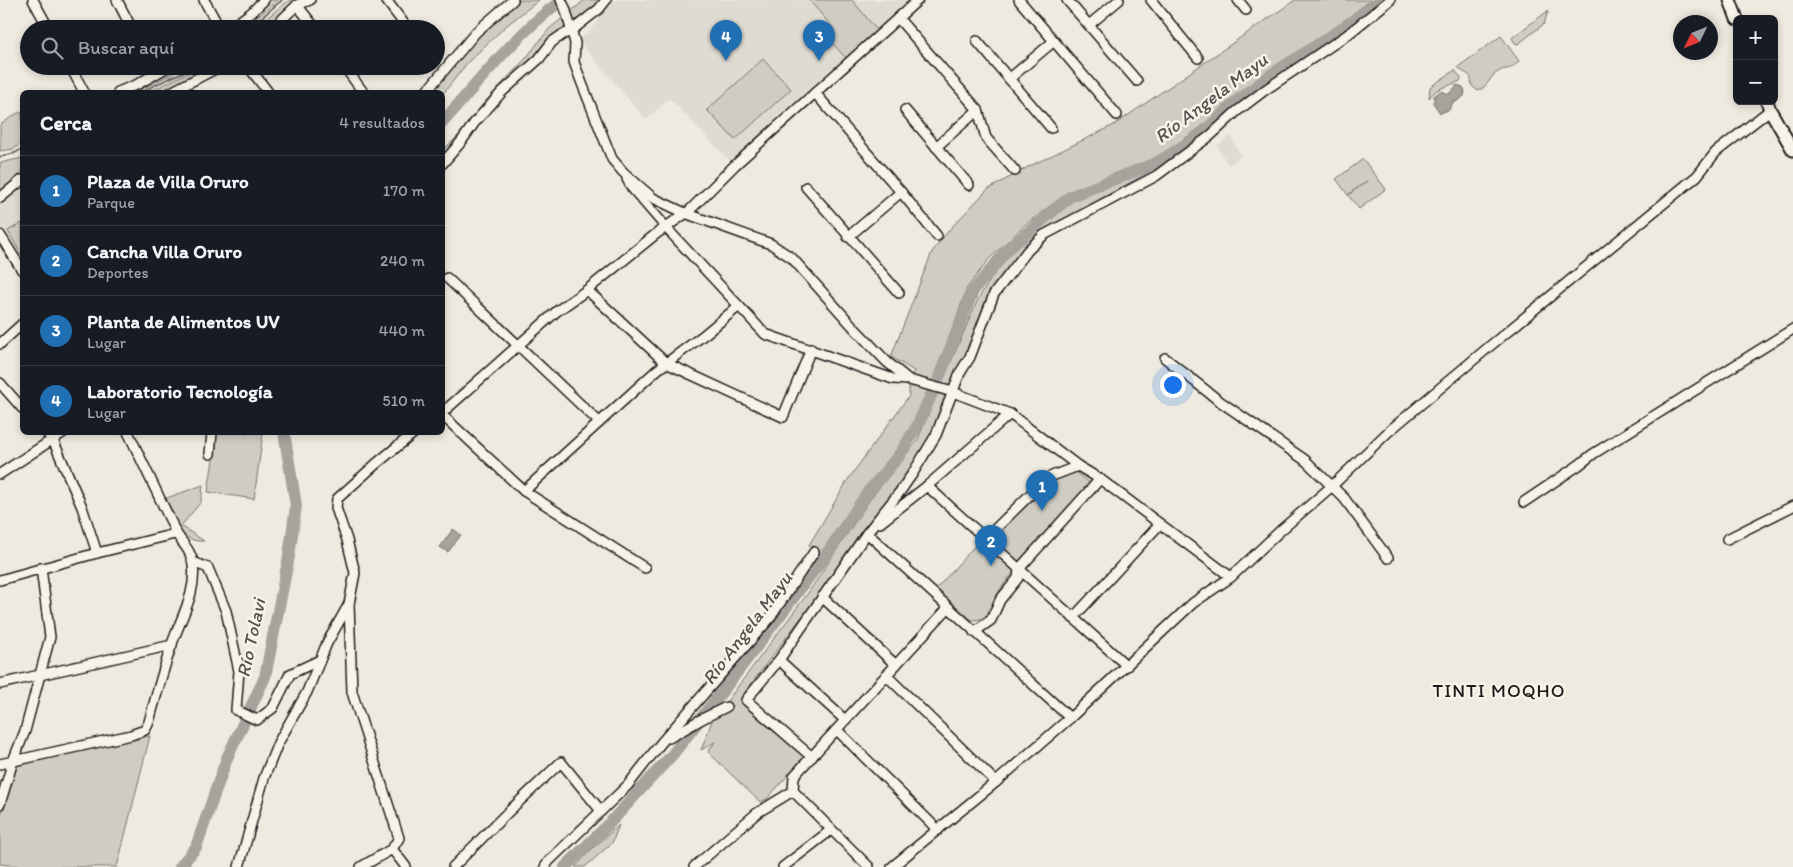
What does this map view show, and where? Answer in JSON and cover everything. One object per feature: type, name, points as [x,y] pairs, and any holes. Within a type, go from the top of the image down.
[{"type":"main road","points":[[1730,0],[1736,15]]},
{"type":"main road","points":[[1769,106],[1793,150]]},
{"type":"street","points":[[33,0],[44,20]]},
{"type":"street","points":[[117,0],[127,20]]},
{"type":"street","points":[[204,0],[215,20]]},
{"type":"street","points":[[241,20],[264,0]]},
{"type":"street","points":[[281,20],[297,5],[310,0]]},
{"type":"street","points":[[386,0],[401,20]]},
{"type":"street","points":[[445,64],[476,32],[513,0]]},
{"type":"street","points":[[561,0],[575,43],[574,62],[612,159],[623,172],[653,198],[686,213],[771,244],[792,258],[857,331],[887,362],[909,380]]},
{"type":"street","points":[[445,161],[475,122],[502,92],[539,59],[552,42],[571,31],[599,9],[606,0]]},
{"type":"street","points":[[445,411],[557,312],[686,213],[735,165],[918,0]]},
{"type":"street","points":[[1019,0],[1117,115]]},
{"type":"street","points":[[1067,0],[1137,81]]},
{"type":"street","points":[[1089,25],[1119,0]]},
{"type":"street","points":[[1151,0],[1198,58]]},
{"type":"street","points":[[1238,0],[1246,10]]},
{"type":"street","points":[[812,757],[746,700],[779,660],[867,533],[899,493],[936,435],[952,392],[970,357],[994,294],[1028,250],[1044,235],[1156,176],[1210,136],[1236,112],[1265,90],[1347,35],[1390,0]]},
{"type":"street","points":[[297,5],[309,20]]},
{"type":"street","points":[[898,18],[978,110],[986,138],[1014,171]]},
{"type":"street","points":[[976,41],[1051,128]]},
{"type":"street","points":[[1009,79],[1054,41]]},
{"type":"street","points":[[75,75],[83,90]]},
{"type":"street","points":[[121,90],[146,75]]},
{"type":"street","points":[[178,90],[205,75]]},
{"type":"street","points":[[255,75],[266,90]]},
{"type":"street","points":[[351,75],[362,90]]},
{"type":"street","points":[[427,90],[436,75]]},
{"type":"street","points":[[815,93],[902,192],[937,236]]},
{"type":"street","points":[[892,867],[996,782],[1070,718],[1193,603],[1231,577],[1331,487],[1388,432],[1697,176],[1716,152],[1769,106]]},
{"type":"street","points":[[905,110],[969,185]]},
{"type":"street","points":[[936,146],[978,110]]},
{"type":"street","points":[[623,172],[632,188],[666,227],[765,334],[893,378],[909,380],[952,392],[1010,414],[1231,577]]},
{"type":"street","points":[[0,198],[20,182]]},
{"type":"street","points":[[806,187],[848,237],[899,292]]},
{"type":"street","points":[[848,237],[902,192]]},
{"type":"street","points":[[0,235],[20,267]]},
{"type":"street","points":[[447,278],[599,422]]},
{"type":"street","points":[[587,290],[666,363],[783,417],[811,349]]},
{"type":"street","points":[[524,491],[666,363],[739,306]]},
{"type":"street","points":[[0,344],[20,326]]},
{"type":"street","points":[[1524,502],[1593,454],[1793,329]]},
{"type":"street","points":[[1165,358],[1218,400],[1305,460],[1344,498],[1388,558]]},
{"type":"street","points":[[0,383],[20,406]]},
{"type":"street","points":[[867,533],[926,486],[1010,414]]},
{"type":"street","points":[[445,417],[524,491],[645,568]]},
{"type":"street","points":[[48,435],[82,507],[97,553]]},
{"type":"street","points":[[0,474],[60,435]]},
{"type":"street","points":[[0,764],[131,735],[145,730],[149,722],[172,645],[192,594],[193,562],[188,549],[175,534],[129,435]]},
{"type":"street","points":[[210,454],[212,435]]},
{"type":"street","points":[[361,867],[392,849],[399,838],[352,692],[349,604],[355,573],[347,540],[336,508],[337,499],[410,435]]},
{"type":"street","points":[[985,540],[1047,478],[1078,466]]},
{"type":"street","points":[[974,632],[991,620],[1000,600],[1018,578],[1019,569],[1100,479]]},
{"type":"street","points":[[926,486],[1127,666]]},
{"type":"street","points":[[1728,539],[1793,506]]},
{"type":"street","points":[[1073,618],[1160,524]]},
{"type":"street","points":[[867,533],[1070,718]]},
{"type":"street","points":[[0,580],[175,534]]},
{"type":"street","points":[[545,867],[548,861],[628,785],[661,743],[770,618],[814,552]]},
{"type":"street","points":[[193,562],[208,568],[226,611],[239,672],[236,710],[257,720],[273,708],[290,674],[320,660]]},
{"type":"street","points":[[0,804],[24,731],[50,637],[41,568]]},
{"type":"street","points":[[822,597],[896,665]]},
{"type":"street","points":[[239,867],[268,769],[278,743],[307,692],[327,644],[349,604]]},
{"type":"street","points":[[869,867],[793,791],[794,776],[948,608]]},
{"type":"street","points":[[0,684],[41,673],[172,645]]},
{"type":"street","points":[[779,660],[845,720]]},
{"type":"street","points":[[886,675],[996,782]]},
{"type":"street","points":[[661,743],[726,707]]},
{"type":"street","points":[[837,730],[938,830]]},
{"type":"street","points":[[453,867],[561,762],[601,811]]},
{"type":"street","points":[[694,867],[757,813],[793,791]]},
{"type":"street","points":[[783,867],[830,830]]},
{"type":"street","points":[[392,849],[406,867]]},
{"type":"shaded area","points":[[269,0],[278,0],[254,20],[244,20]]},
{"type":"shaded area","points":[[289,0],[298,0],[294,1],[275,20],[264,20]]},
{"type":"shaded area","points":[[519,0],[539,0],[507,25],[467,63],[445,91],[434,90],[481,34]]},
{"type":"shaded area","points":[[585,0],[601,0],[592,11],[549,40],[536,57],[445,157],[445,148],[459,135],[483,104],[526,58],[549,29]]},
{"type":"shaded area","points":[[612,0],[911,0],[730,161],[669,98],[646,120],[579,41],[591,29]]},
{"type":"shaded area","points":[[809,0],[852,0],[877,30],[846,58],[831,42],[834,29]]},
{"type":"shaded area","points":[[1295,0],[1371,0],[1341,23],[1266,73],[1227,103],[1204,125],[1154,159],[1067,193],[1025,225],[989,259],[967,288],[939,366],[914,422],[897,449],[862,492],[835,541],[818,557],[809,545],[849,478],[909,396],[909,380],[914,371],[891,357],[932,252],[949,230],[987,190],[1028,167],[1114,125]]},
{"type":"shaded area","points":[[1548,11],[1544,24],[1518,44],[1515,43],[1512,38],[1514,36]]},
{"type":"shaded area","points":[[1501,36],[1519,61],[1512,67],[1495,74],[1478,91],[1472,86],[1470,76],[1458,67]]},
{"type":"shaded area","points":[[763,59],[791,89],[735,140],[707,110]]},
{"type":"shaded area","points":[[1455,70],[1461,78],[1460,81],[1440,89],[1429,98],[1430,87]]},
{"type":"shaded area","points":[[158,75],[169,75],[140,90],[128,90]]},
{"type":"shaded area","points":[[183,75],[197,75],[168,90],[153,90]]},
{"type":"shaded area","points":[[1457,85],[1463,87],[1465,91],[1464,96],[1456,102],[1454,101],[1449,110],[1440,113],[1434,104],[1434,96],[1441,91],[1449,94]]},
{"type":"shaded area","points":[[20,113],[20,144],[14,149],[0,151],[0,125]]},
{"type":"shaded area","points":[[1230,136],[1241,156],[1228,165],[1217,146]]},
{"type":"shaded area","points":[[20,158],[20,177],[0,192],[0,163]]},
{"type":"shaded area","points":[[1363,159],[1386,189],[1359,209],[1336,179]]},
{"type":"shaded area","points":[[1156,168],[1045,230],[1031,242],[989,293],[934,430],[905,477],[861,531],[820,593],[745,692],[743,705],[804,757],[767,799],[760,802],[708,752],[715,742],[701,750],[712,721],[808,593],[871,498],[917,441],[978,299],[992,277],[1012,252],[1072,201]]},
{"type":"shaded area","points":[[20,190],[20,260],[0,225],[0,205]]},
{"type":"shaded area","points":[[20,224],[20,252],[8,231]]},
{"type":"shaded area","points":[[217,435],[263,435],[254,499],[208,492]]},
{"type":"shaded area","points":[[1074,471],[1090,483],[1018,563],[992,539],[1048,482]]},
{"type":"shaded area","points":[[203,485],[201,502],[181,526],[204,541],[195,541],[188,538],[178,528],[164,499]]},
{"type":"shaded area","points":[[453,529],[461,535],[448,552],[440,547]]},
{"type":"shaded area","points":[[979,541],[1015,571],[1002,587],[988,614],[979,619],[972,620],[936,589]]},
{"type":"shaded area","points":[[150,736],[117,867],[28,867],[0,864],[0,818],[17,764]]},
{"type":"shaded area","points":[[619,825],[612,843],[585,867],[575,867],[593,848]]},
{"type":"waterway","points":[[259,20],[282,0]]},
{"type":"waterway","name":"Río Tolavi","points":[[445,120],[514,42],[562,0]]},
{"type":"waterway","name":"Río Angela Mayu","points":[[939,377],[973,291],[1008,249],[1071,196],[1156,163],[1175,152],[1200,135],[1238,100],[1272,74],[1353,22],[1381,0]]},
{"type":"waterway","points":[[146,90],[177,75]]},
{"type":"waterway","points":[[0,157],[20,150]]},
{"type":"waterway","name":"Río Angela Mayu","points":[[565,867],[608,825],[672,755],[731,680],[825,556],[868,492],[899,456],[917,426],[932,393]]},
{"type":"waterway","name":"Río Tolavi","points":[[180,867],[196,847],[227,758],[265,677],[289,556],[296,506],[285,435]]},
{"type":"place","name":"Laboratorio Tecnología","points":[[726,61]]},
{"type":"place","name":"Planta de Alimentos UV","points":[[819,61]]},
{"type":"place","name":"Plaza de Villa Oruro","points":[[1042,511]]},
{"type":"place","name":"Cancha Villa Oruro","points":[[991,566]]},
{"type":"district","name":"TINTI MOQHO","points":[[1499,690]]}]
